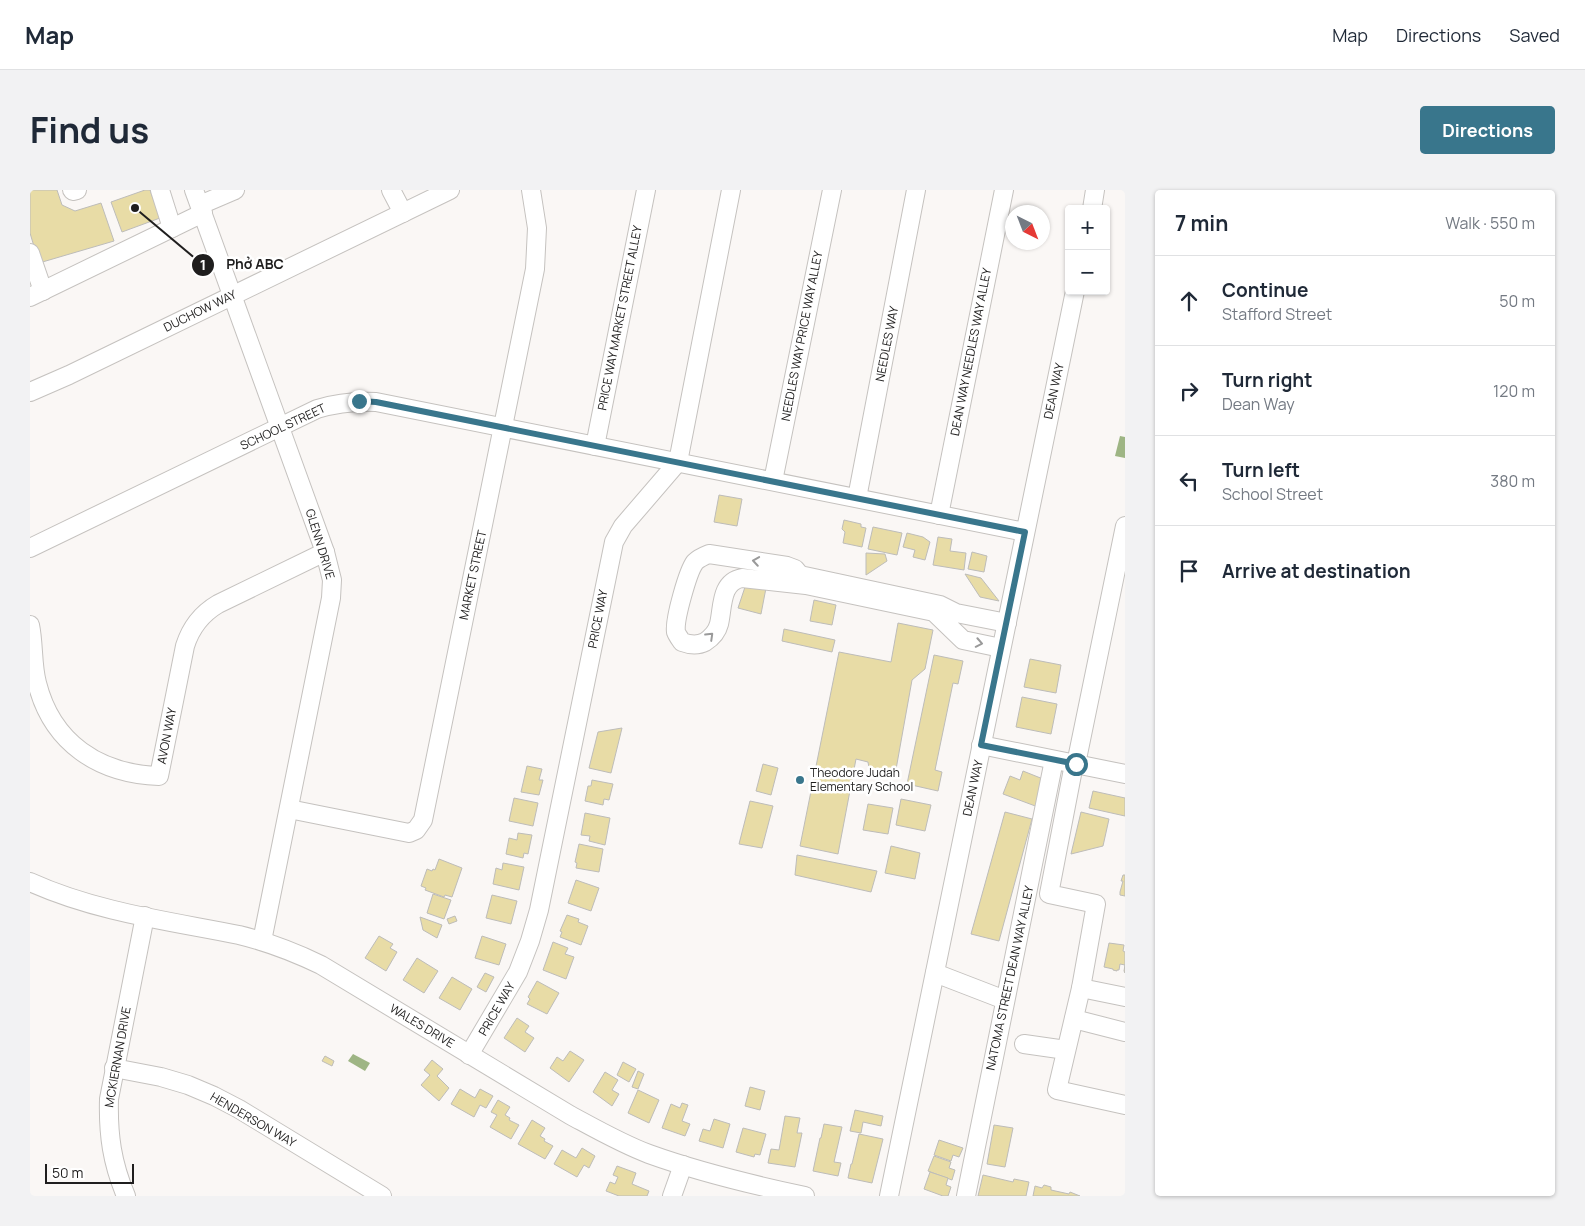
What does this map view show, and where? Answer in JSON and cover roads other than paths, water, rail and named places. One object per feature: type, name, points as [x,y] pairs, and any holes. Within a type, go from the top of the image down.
[{"type":"street","points":[[72,190],[77,190]]},
{"type":"street","points":[[160,190],[172,228]]},
{"type":"street","points":[[30,253],[36,294],[172,228],[199,203],[233,190]]},
{"type":"street","points":[[391,190],[402,213]]},
{"type":"street","name":"DUCHOW WAY","points":[[30,392],[69,375],[450,190]]},
{"type":"street","name":"MARKET STREET","points":[[289,809],[409,833],[416,830],[421,824],[535,269],[537,228],[535,208],[530,190]]},
{"type":"street","name":"PRICE WAY MARKET STREET ALLEY","points":[[595,446],[646,190]]},
{"type":"street","points":[[678,462],[731,190]]},
{"type":"street","name":"NEEDLES WAY PRICE WAY ALLEY","points":[[773,481],[832,190]]},
{"type":"street","name":"NEEDLES WAY","points":[[857,498],[916,190]]},
{"type":"street","name":"DEAN WAY NEEDLES WAY ALLEY","points":[[939,515],[1004,190]]},
{"type":"street","points":[[1093,205],[1096,190]]},
{"type":"street","name":"GLENN DRIVE","points":[[199,203],[325,552],[332,580],[332,598],[262,941]]},
{"type":"street","name":"DEAN WAY","points":[[889,1196],[1074,295]]},
{"type":"street","name":"SCHOOL STREET","points":[[30,548],[318,409],[334,404],[359,401],[376,402],[1025,532]]},
{"type":"street","name":"PRICE WAY","points":[[470,1055],[518,972],[539,910],[614,542],[622,526],[678,462]]},
{"type":"street","points":[[1125,526],[1049,894],[1096,904],[1081,988],[1057,1090],[1125,1105]]},
{"type":"street","name":"AVON WAY","points":[[30,625],[36,682],[41,698],[57,727],[68,740],[81,751],[110,768],[159,776],[185,646],[196,622],[209,609],[218,604],[325,552]]},
{"type":"street","points":[[1001,648],[963,640],[934,612],[806,586],[742,578],[730,584],[724,592],[721,602],[719,626],[712,638],[700,645],[682,642],[676,632],[677,615],[694,564],[701,557],[709,554],[787,566],[795,569],[800,576],[940,605],[956,613],[1007,623]]},
{"type":"street","points":[[981,745],[1125,774]]},
{"type":"street","name":"NATOMA STREET DEAN WAY ALLEY","points":[[966,1196],[1054,760]]},
{"type":"street","name":"WALES DRIVE","points":[[30,882],[83,903],[262,941],[294,952],[321,965],[608,1136],[648,1154],[683,1165],[771,1189],[805,1196]]},
{"type":"street","name":"MCKIERNAN DRIVE","points":[[126,1196],[115,1166],[108,1128],[109,1100],[145,916]]},
{"type":"street","points":[[935,973],[1005,1000]]},
{"type":"street","points":[[1081,988],[1125,997]]},
{"type":"street","points":[[1074,1019],[1125,1032]]},
{"type":"street","points":[[1024,1044],[1066,1050]]},
{"type":"street","name":"HENDERSON WAY","points":[[114,1068],[161,1077],[188,1085],[214,1096],[382,1196]]},
{"type":"street","points":[[672,1196],[683,1165]]},
{"type":"place","name":"Phở ABC","points":[[135,208]]},
{"type":"place","name":"Theodore Judah Elementary School","points":[[800,780]]}]
